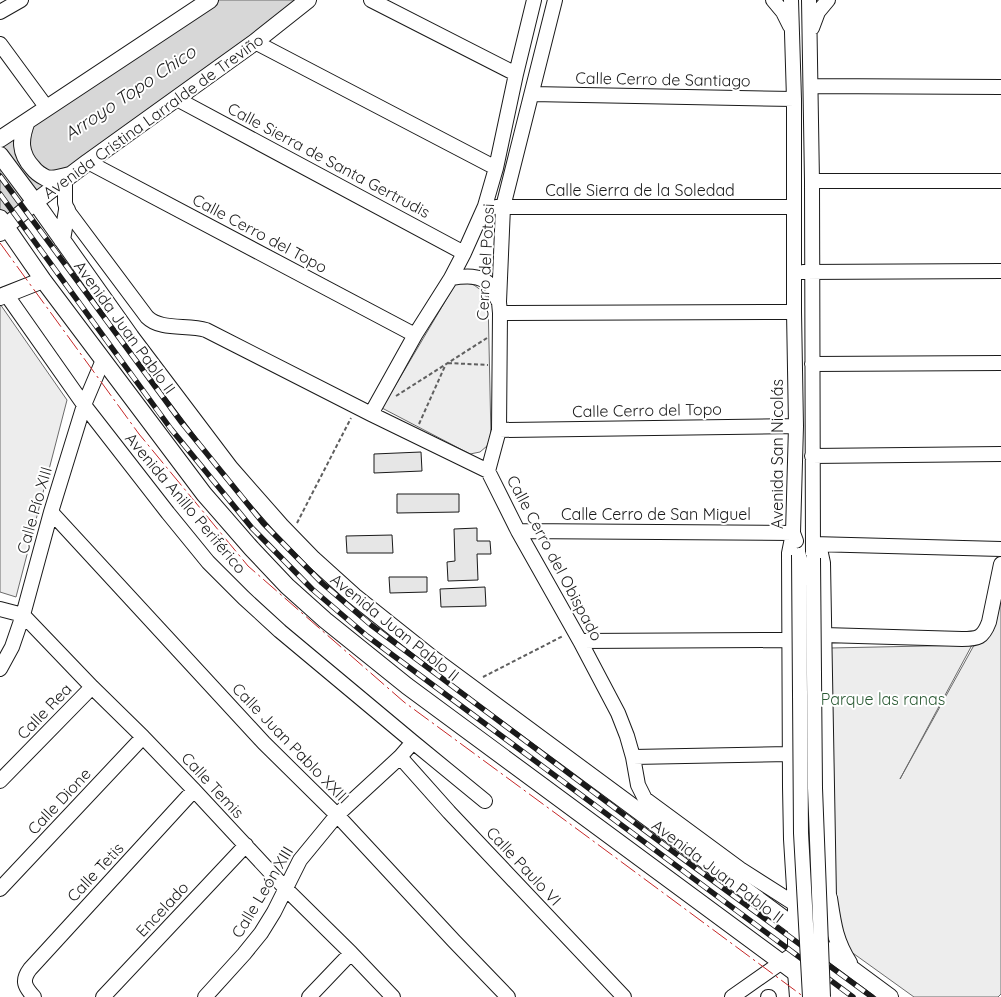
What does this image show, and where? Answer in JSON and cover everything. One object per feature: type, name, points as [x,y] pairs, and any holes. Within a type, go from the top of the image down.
[{"type":"main road","points":[[0,139],[23,127],[47,108],[210,0]]},
{"type":"main road","name":"Avenida Cristina Larralde de Treviño","points":[[2,224],[255,42],[308,0]]},
{"type":"main road","points":[[0,126],[23,127]]},
{"type":"main road","points":[[23,127],[23,153],[29,163],[46,178],[64,178]]},
{"type":"main road","name":"Avenida Juan Pablo II","points":[[0,155],[131,337],[230,468],[313,559],[354,596],[433,659],[890,997]]},
{"type":"main road","points":[[62,240],[67,210]]},
{"type":"main road","points":[[2,224],[204,494],[281,580],[325,620],[406,686],[703,906],[788,958],[795,972],[828,997]]},
{"type":"main road","points":[[3,296],[43,280]]},
{"type":"main road","points":[[828,905],[838,944],[853,969]]},
{"type":"street","points":[[0,12],[21,0]]},
{"type":"street","points":[[371,0],[516,74]]},
{"type":"street","name":"Cerro del Potosi","points":[[371,414],[415,335],[451,278],[485,206],[496,168],[534,0]]},
{"type":"street","name":"Cerro del Potosi","points":[[488,471],[499,430],[499,307],[503,208],[555,0]]},
{"type":"street","points":[[773,0],[783,12],[792,34]]},
{"type":"street","name":"Avenida San Nicolás","points":[[791,0],[794,99],[796,426],[794,533],[806,557],[823,997]]},
{"type":"street","name":"Avenida San Nicolás","points":[[809,0],[812,181],[813,544],[806,557],[801,833],[810,997]]},
{"type":"street","points":[[810,34],[818,12],[828,0]]},
{"type":"street","points":[[255,42],[496,168]]},
{"type":"street","points":[[0,44],[47,108]]},
{"type":"street","points":[[811,86],[1001,86]]},
{"type":"street","name":"Calle Cerro de Santiago","points":[[532,94],[794,99]]},
{"type":"street","name":"Calle Sierra de Santa Gertrudis","points":[[177,99],[464,253]]},
{"type":"street","name":"Calle Cerro del Topo","points":[[88,162],[415,335]]},
{"type":"street","points":[[64,178],[67,210]]},
{"type":"street","points":[[812,181],[1001,181]]},
{"type":"street","name":"Calle Sierra de la Soledad","points":[[485,206],[503,208],[794,207]]},
{"type":"street","name":"Calle Cerro del Obispado","points":[[67,210],[152,322],[160,325],[206,330],[488,471],[518,531],[577,635],[618,713],[628,736],[638,785],[645,799],[740,869],[795,904],[813,909],[828,905]]},
{"type":"street","points":[[795,272],[1001,271]]},
{"type":"street","points":[[451,278],[470,276],[486,282],[490,286],[499,307],[794,312]]},
{"type":"street","name":"Avenida Anillo Periférico","points":[[3,296],[168,514],[208,562],[280,631],[485,800]]},
{"type":"street","name":"Calle Pío XIII","points":[[0,669],[12,647],[23,615],[51,512],[84,404],[103,360]]},
{"type":"street","points":[[812,364],[1001,363]]},
{"type":"street","name":"Calle Cerro del Topo","points":[[499,430],[796,426]]},
{"type":"street","points":[[812,456],[1001,454]]},
{"type":"street","name":"Calle Juan Pablo XXIII","points":[[51,512],[264,743],[337,815],[508,997]]},
{"type":"street","name":"Calle Cerro de San Miguel","points":[[518,531],[794,533]]},
{"type":"street","points":[[788,958],[794,927],[795,904],[791,839],[788,640],[788,553],[794,533]]},
{"type":"street","points":[[813,544],[1001,549]]},
{"type":"street","points":[[813,544],[820,549],[823,563],[828,905],[825,948],[828,997]]},
{"type":"street","points":[[824,636],[962,640],[978,638],[986,631],[989,622],[1001,564]]},
{"type":"street","points":[[0,610],[23,615]]},
{"type":"street","name":"Calle Temis","points":[[23,615],[194,790],[285,888],[393,997]]},
{"type":"street","points":[[577,635],[788,640]]},
{"type":"street","name":"Calle Rea","points":[[0,781],[92,687]]},
{"type":"street","name":"Calle Dione","points":[[0,889],[143,737]]},
{"type":"street","name":"Calle León XIII","points":[[206,997],[261,933],[274,912],[300,860],[337,815],[400,757],[413,742]]},
{"type":"street","points":[[633,757],[790,754]]},
{"type":"street","name":"Calle Paulo VI","points":[[400,757],[449,812],[624,997]]},
{"type":"street","name":"Calle Tetis","points":[[34,997],[27,990],[24,979],[30,969],[194,790]]},
{"type":"street","name":"Encelado","points":[[103,997],[246,845]]},
{"type":"street","points":[[732,997],[788,958],[825,948]]},
{"type":"street","points":[[309,997],[351,953]]},
{"type":"street","points":[[795,972],[797,997]]},
{"type":"path","points":[[397,396],[499,330]]},
{"type":"path","points":[[447,364],[499,365]]},
{"type":"path","points":[[414,435],[447,364]]},
{"type":"path","points":[[290,536],[357,407]]},
{"type":"path","points":[[472,688],[484,676],[577,635]]},
{"type":"shaded area","points":[[464,282],[474,285],[488,299],[491,437],[487,446],[480,452],[470,454],[382,408],[456,283]]},
{"type":"shaded area","points":[[0,304],[67,400],[16,597],[0,592]]},
{"type":"shaded area","points":[[1001,564],[1001,994],[998,997],[914,997],[843,946],[832,867],[830,648],[972,645],[900,779],[978,638]]},
{"type":"water","name":"Arroyo Topo Chico","points":[[210,0],[308,0],[0,223],[0,148],[47,108]]},
{"type":"building","points":[[421,452],[422,471],[374,473],[374,454]]},
{"type":"building","points":[[397,494],[459,494],[459,512],[397,513]]},
{"type":"building","points":[[477,528],[477,541],[490,541],[491,554],[477,554],[478,580],[448,581],[447,562],[455,561],[454,529]]},
{"type":"building","points":[[392,535],[393,553],[347,553],[346,536]]},
{"type":"building","points":[[389,577],[427,577],[427,592],[390,593]]},
{"type":"building","points":[[485,587],[486,606],[441,607],[440,589]]},
{"type":"railway","points":[[0,176],[182,423],[263,523],[322,583],[371,625],[675,853],[872,997]]},
{"type":"railway","points":[[0,194],[171,429],[252,528],[312,589],[367,636],[853,997]]},
{"type":"power","points":[[0,243],[139,434],[248,566],[404,702],[804,997]]},
{"type":"park label","name":"Parque las ranas","points":[[883,699]]}]
